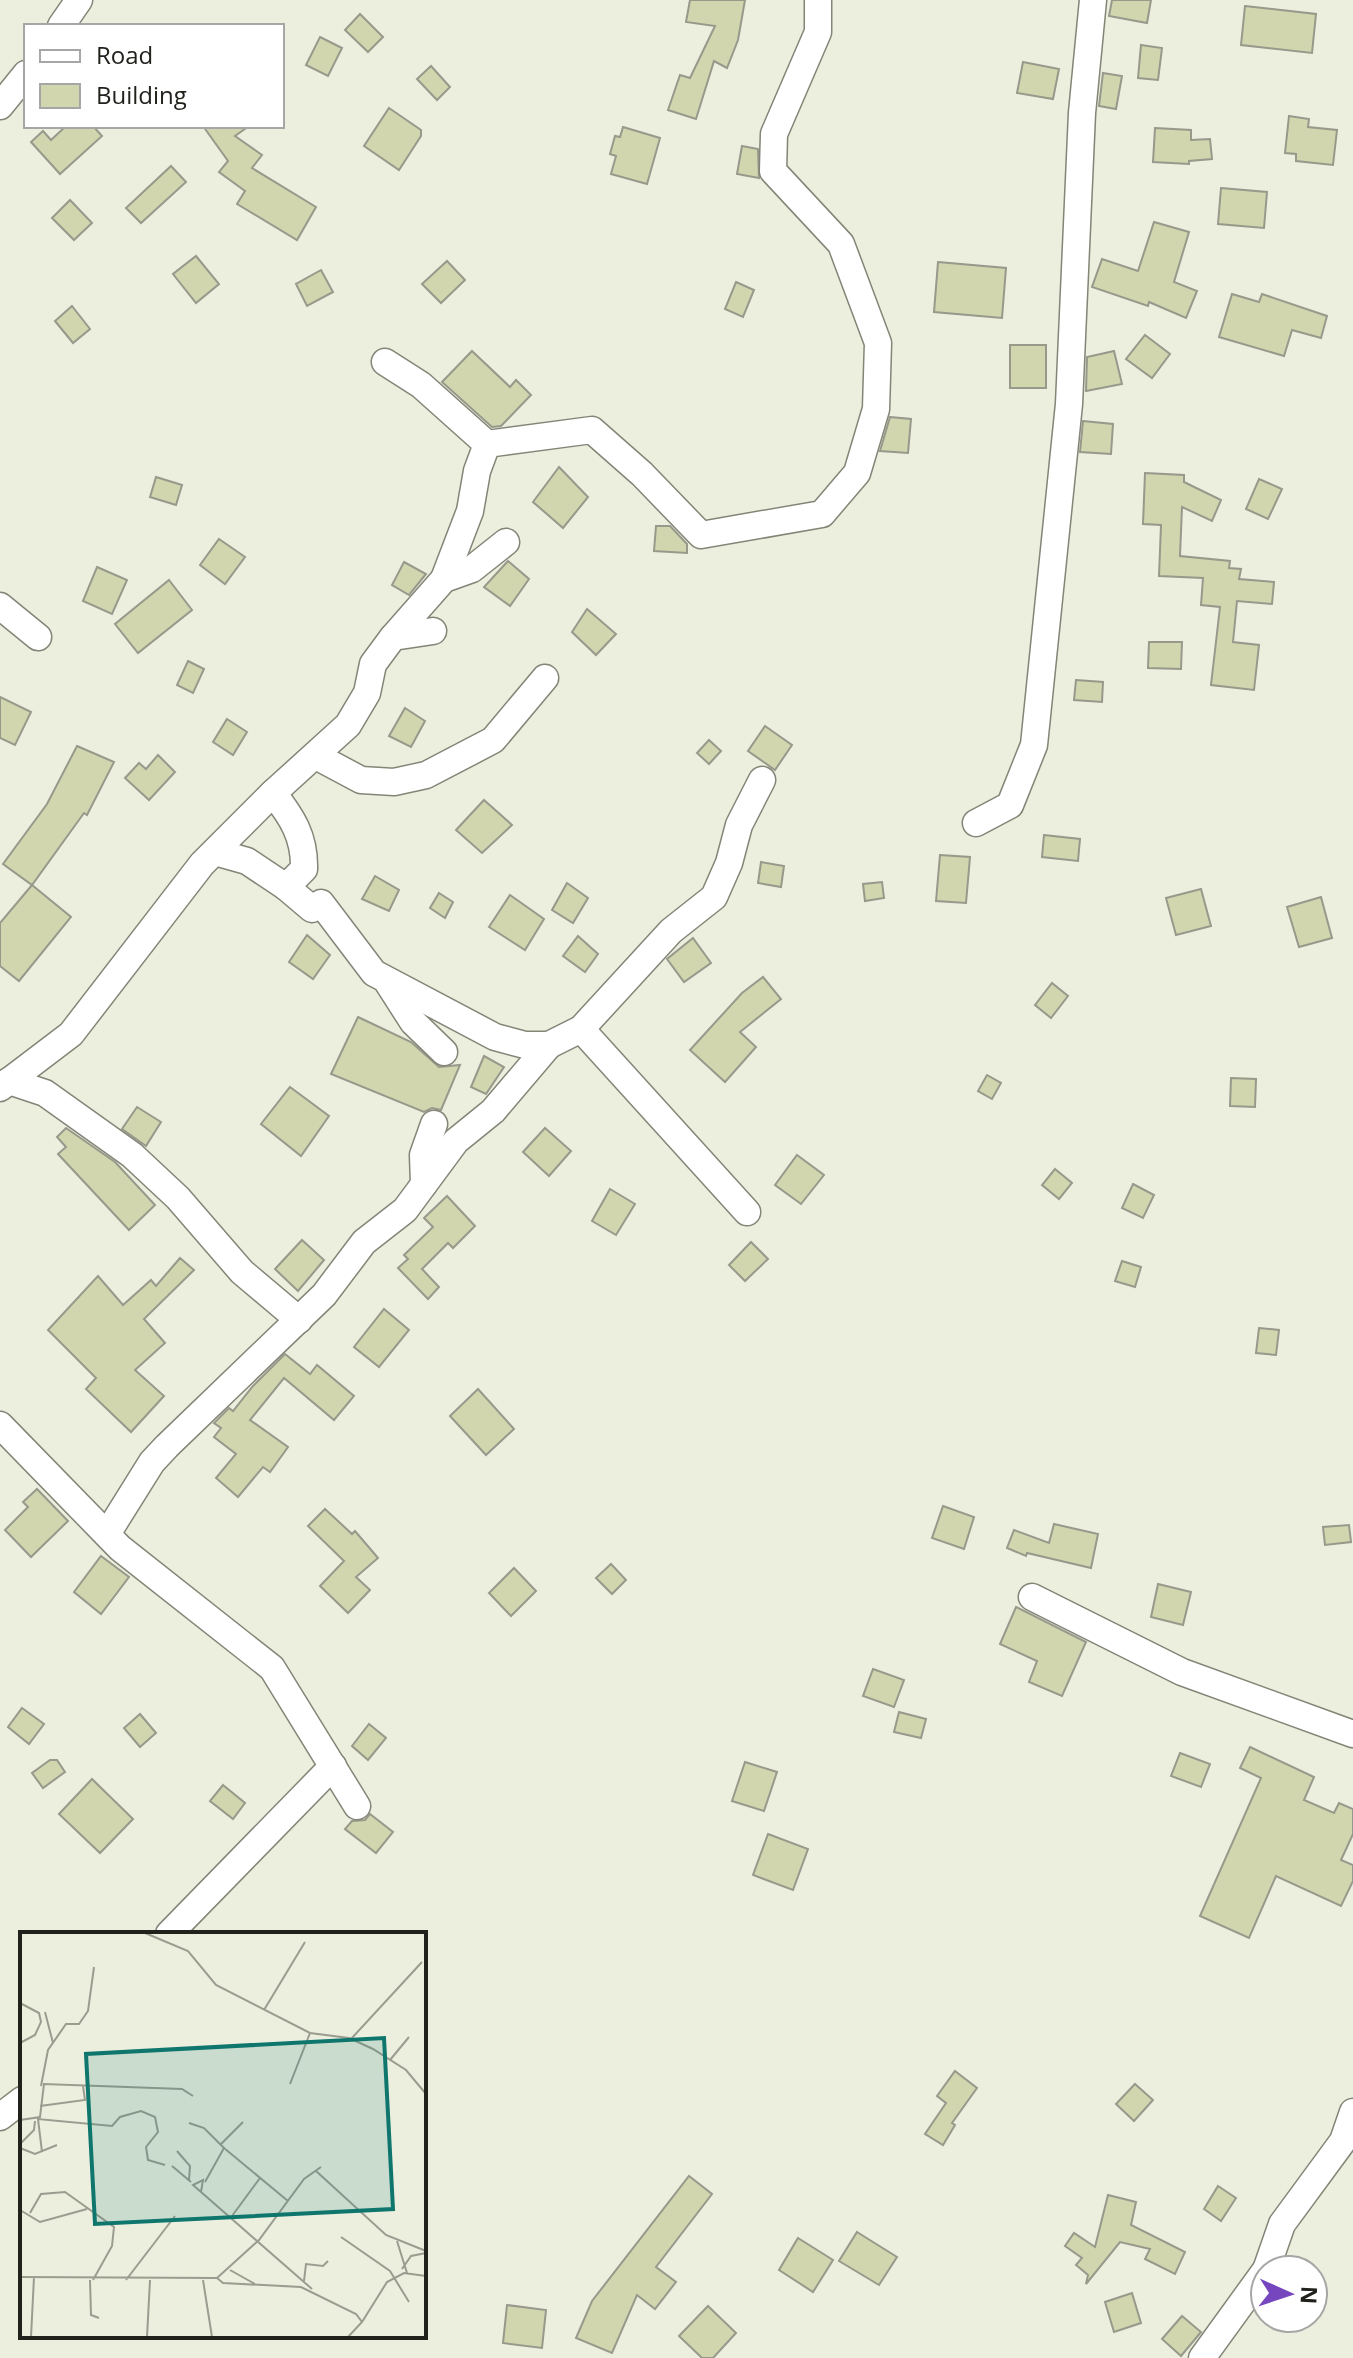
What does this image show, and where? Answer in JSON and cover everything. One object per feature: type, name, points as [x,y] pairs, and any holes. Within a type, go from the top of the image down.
[{"type":"street","points":[[62,24],[79,0]]},
{"type":"street","points":[[385,362],[421,385],[487,444],[592,430],[642,474],[701,535],[822,514],[857,473],[876,409],[878,343],[841,244],[773,171],[774,134],[818,32],[818,0]]},
{"type":"street","points":[[976,823],[1010,805],[1034,745],[1069,404],[1082,113],[1093,0]]},
{"type":"street","points":[[0,106],[24,76]]},
{"type":"street","points":[[4,1084],[71,1034],[215,852],[273,793],[348,725],[367,693],[373,664],[444,579],[470,511],[477,471],[487,444]]},
{"type":"street","points":[[444,579],[472,569],[506,542]]},
{"type":"street","points":[[0,606],[38,637]]},
{"type":"street","points":[[393,637],[433,631]]},
{"type":"street","points":[[316,756],[361,780],[394,782],[426,775],[493,740],[510,724],[545,678]]},
{"type":"street","points":[[107,1534],[152,1462],[212,1400],[299,1320],[364,1242],[405,1210],[456,1141],[493,1111],[549,1045],[581,1029],[671,931],[714,897],[729,863],[739,825],[762,780]]},
{"type":"street","points":[[273,793],[299,830],[305,851],[304,869],[286,887]]},
{"type":"street","points":[[215,852],[247,861],[312,909],[321,903],[374,973],[386,980],[495,1037],[525,1045],[549,1045]]},
{"type":"street","points":[[386,980],[413,1022],[444,1052]]},
{"type":"street","points":[[581,1029],[747,1212]]},
{"type":"street","points":[[4,1084],[45,1093],[132,1155],[178,1198],[242,1272],[299,1320]]},
{"type":"street","points":[[424,1184],[423,1155],[434,1124]]},
{"type":"street","points":[[0,1425],[107,1534],[272,1668],[357,1806]]},
{"type":"street","points":[[1032,1597],[1182,1672],[1353,1734]]},
{"type":"street","points":[[171,1932],[333,1766]]},
{"type":"street","points":[[0,2117],[20,2102]]},
{"type":"street","points":[[1274,2254],[1282,2224],[1343,2141],[1353,2112]]},
{"type":"street","points":[[1202,2358],[1249,2292]]},
{"type":"building","points":[[690,0],[745,0],[738,40],[727,68],[714,61],[696,119],[668,110],[680,75],[690,78],[715,26],[686,22]]},
{"type":"building","points":[[1112,0],[1151,0],[1147,23],[1109,16]]},
{"type":"building","points":[[1245,6],[1316,14],[1312,53],[1241,45]]},
{"type":"building","points":[[360,14],[383,37],[368,52],[345,30]]},
{"type":"building","points":[[320,37],[342,48],[328,76],[306,65]]},
{"type":"building","points":[[1141,45],[1162,48],[1158,80],[1138,78]]},
{"type":"building","points":[[1023,62],[1059,69],[1053,99],[1017,93]]},
{"type":"building","points":[[431,66],[450,87],[437,100],[417,79]]},
{"type":"building","points":[[1103,73],[1122,76],[1116,109],[1099,106]]},
{"type":"building","points":[[389,108],[421,130],[421,136],[399,170],[364,146]]},
{"type":"building","points":[[1289,116],[1309,119],[1308,127],[1337,130],[1333,165],[1296,161],[1296,154],[1285,153]]},
{"type":"building","points":[[623,127],[660,138],[647,184],[611,174],[616,156],[610,154],[615,136],[620,137]]},
{"type":"building","points":[[64,128],[95,128],[102,136],[60,174],[31,142],[43,131],[51,140]]},
{"type":"building","points":[[204,128],[246,128],[235,136],[262,155],[252,168],[316,207],[297,240],[237,204],[245,191],[219,172],[228,161]]},
{"type":"building","points":[[1155,128],[1191,130],[1191,140],[1210,139],[1212,159],[1189,161],[1189,164],[1153,162]]},
{"type":"building","points":[[742,146],[758,149],[759,178],[737,174]]},
{"type":"building","points":[[171,166],[186,182],[141,223],[126,208]]},
{"type":"building","points":[[1221,188],[1267,192],[1264,228],[1218,224]]},
{"type":"building","points":[[70,200],[92,223],[74,240],[52,218]]},
{"type":"building","points":[[1154,222],[1189,232],[1174,282],[1197,291],[1186,318],[1149,302],[1148,306],[1092,287],[1102,259],[1138,271]]},
{"type":"building","points":[[196,256],[219,284],[196,303],[173,274]]},
{"type":"building","points":[[447,261],[465,280],[441,303],[422,284]]},
{"type":"building","points":[[938,262],[1006,268],[1002,318],[934,312]]},
{"type":"building","points":[[321,270],[333,292],[307,306],[296,284]]},
{"type":"building","points":[[736,282],[754,290],[743,317],[725,309]]},
{"type":"building","points":[[1232,294],[1259,302],[1262,294],[1327,316],[1321,338],[1292,330],[1284,356],[1219,337]]},
{"type":"building","points":[[72,306],[90,329],[73,343],[55,321]]},
{"type":"building","points":[[1145,335],[1170,354],[1152,378],[1126,359]]},
{"type":"building","points":[[1010,345],[1046,345],[1046,388],[1010,388]]},
{"type":"building","points":[[472,351],[510,387],[516,380],[531,395],[501,426],[492,427],[442,382]]},
{"type":"building","points":[[1114,351],[1122,384],[1086,391],[1087,357]]},
{"type":"building","points":[[890,417],[911,419],[908,453],[880,451]]},
{"type":"building","points":[[1083,421],[1113,424],[1111,454],[1080,452]]},
{"type":"building","points":[[559,467],[588,497],[563,528],[533,502]]},
{"type":"building","points":[[1145,473],[1184,475],[1184,482],[1221,500],[1212,521],[1182,507],[1180,556],[1230,561],[1229,568],[1241,569],[1239,579],[1274,582],[1272,604],[1237,601],[1233,642],[1259,645],[1254,690],[1211,685],[1220,607],[1201,605],[1203,578],[1159,576],[1161,525],[1143,524]]},
{"type":"building","points":[[156,477],[182,485],[176,505],[150,497]]},
{"type":"building","points":[[1259,479],[1282,489],[1268,519],[1246,509]]},
{"type":"building","points":[[656,526],[670,526],[687,544],[687,553],[654,551]]},
{"type":"building","points":[[219,539],[245,557],[225,584],[200,565]]},
{"type":"building","points":[[508,561],[529,579],[510,606],[484,587]]},
{"type":"building","points":[[404,562],[426,574],[409,595],[392,585]]},
{"type":"building","points":[[97,567],[127,580],[112,614],[83,601]]},
{"type":"building","points":[[169,580],[192,610],[138,653],[115,624]]},
{"type":"building","points":[[587,609],[616,634],[596,655],[572,632]]},
{"type":"building","points":[[1149,642],[1182,642],[1181,669],[1148,668]]},
{"type":"building","points":[[188,661],[204,669],[193,693],[177,685]]},
{"type":"building","points":[[1076,680],[1103,682],[1102,702],[1074,700]]},
{"type":"building","points":[[0,697],[31,712],[15,745],[0,738]]},
{"type":"building","points":[[405,708],[425,721],[411,747],[389,736]]},
{"type":"building","points":[[227,719],[247,732],[233,755],[213,742]]},
{"type":"building","points":[[765,726],[792,745],[775,770],[748,751]]},
{"type":"building","points":[[709,740],[721,751],[709,764],[697,753]]},
{"type":"building","points":[[77,746],[114,762],[87,815],[84,813],[32,885],[3,864],[47,804]]},
{"type":"building","points":[[158,755],[175,772],[149,800],[125,778],[139,763],[146,769]]},
{"type":"building","points":[[484,800],[512,825],[482,853],[456,830]]},
{"type":"building","points":[[1044,835],[1080,839],[1078,861],[1042,857]]},
{"type":"building","points":[[940,855],[970,857],[966,903],[936,901]]},
{"type":"building","points":[[761,862],[784,866],[781,887],[758,883]]},
{"type":"building","points":[[375,876],[399,890],[389,911],[362,899]]},
{"type":"building","points":[[882,882],[884,898],[865,901],[863,884]]},
{"type":"building","points":[[567,883],[588,898],[573,923],[552,910]]},
{"type":"building","points":[[32,885],[71,917],[19,981],[0,966],[0,923]]},
{"type":"building","points":[[1201,889],[1211,926],[1176,935],[1166,898]]},
{"type":"building","points":[[439,893],[453,902],[445,918],[430,908]]},
{"type":"building","points":[[510,895],[544,919],[525,950],[489,927]]},
{"type":"building","points":[[1321,897],[1332,938],[1299,947],[1287,907]]},
{"type":"building","points":[[307,935],[330,955],[313,979],[289,962]]},
{"type":"building","points":[[578,936],[598,954],[585,972],[563,956]]},
{"type":"building","points":[[693,938],[711,963],[684,982],[667,959]]},
{"type":"building","points":[[763,977],[781,999],[740,1032],[756,1047],[725,1082],[690,1050],[742,993]]},
{"type":"building","points":[[1052,983],[1068,996],[1051,1018],[1035,1005]]},
{"type":"building","points":[[358,1017],[411,1042],[439,1067],[460,1065],[441,1110],[432,1108],[424,1112],[331,1074]]},
{"type":"building","points":[[484,1056],[504,1067],[486,1094],[471,1087]]},
{"type":"building","points":[[987,1075],[1001,1083],[992,1099],[978,1091]]},
{"type":"building","points":[[1231,1078],[1256,1079],[1255,1107],[1230,1106]]},
{"type":"building","points":[[290,1087],[329,1116],[301,1156],[261,1124]]},
{"type":"building","points":[[137,1107],[161,1122],[146,1146],[122,1129]]},
{"type":"building","points":[[66,1128],[115,1162],[155,1205],[129,1230],[58,1154],[66,1147],[57,1137]]},
{"type":"building","points":[[545,1128],[571,1151],[549,1176],[523,1152]]},
{"type":"building","points":[[797,1155],[824,1175],[801,1204],[775,1185]]},
{"type":"building","points":[[1055,1169],[1072,1183],[1059,1199],[1042,1185]]},
{"type":"building","points":[[1133,1184],[1154,1195],[1143,1218],[1122,1208]]},
{"type":"building","points":[[610,1189],[635,1204],[616,1235],[592,1221]]},
{"type":"building","points":[[447,1196],[475,1226],[453,1248],[448,1243],[422,1269],[439,1287],[428,1299],[398,1268],[408,1259],[404,1255],[433,1227],[424,1218]]},
{"type":"building","points":[[302,1240],[324,1260],[298,1291],[275,1269]]},
{"type":"building","points":[[751,1242],[768,1259],[745,1281],[729,1265]]},
{"type":"building","points":[[180,1258],[194,1270],[144,1319],[165,1343],[135,1370],[164,1396],[131,1432],[86,1389],[96,1378],[48,1330],[98,1276],[123,1305],[151,1280],[156,1286]]},
{"type":"building","points":[[1122,1261],[1141,1267],[1135,1287],[1115,1281]]},
{"type":"building","points":[[384,1309],[409,1330],[379,1367],[354,1347]]},
{"type":"building","points":[[1259,1328],[1279,1330],[1276,1355],[1256,1353]]},
{"type":"building","points":[[285,1354],[310,1374],[317,1365],[354,1396],[334,1420],[284,1378],[250,1420],[288,1447],[270,1472],[263,1467],[238,1497],[216,1478],[236,1454],[214,1437],[221,1428],[214,1423],[229,1408],[233,1411]]},
{"type":"building","points":[[478,1389],[514,1429],[486,1455],[450,1416]]},
{"type":"building","points":[[37,1489],[68,1521],[31,1557],[5,1530],[28,1507],[23,1502]]},
{"type":"building","points":[[943,1506],[974,1517],[964,1549],[932,1538]]},
{"type":"building","points":[[325,1509],[352,1534],[355,1531],[378,1558],[356,1577],[370,1590],[348,1613],[320,1586],[344,1561],[308,1526]]},
{"type":"building","points":[[1054,1524],[1098,1534],[1091,1568],[1027,1553],[1026,1556],[1007,1548],[1014,1530],[1049,1543]]},
{"type":"building","points":[[1349,1525],[1351,1542],[1325,1545],[1323,1527]]},
{"type":"building","points":[[101,1556],[129,1577],[101,1614],[74,1592]]},
{"type":"building","points":[[611,1564],[626,1580],[612,1594],[596,1578]]},
{"type":"building","points":[[514,1568],[536,1591],[511,1616],[489,1593]]},
{"type":"building","points":[[1158,1584],[1191,1592],[1183,1625],[1151,1617]]},
{"type":"building","points":[[1016,1607],[1086,1642],[1062,1696],[1029,1682],[1037,1661],[1000,1644]]},
{"type":"building","points":[[873,1669],[904,1680],[894,1707],[863,1696]]},
{"type":"building","points":[[22,1708],[44,1724],[29,1744],[8,1727]]},
{"type":"building","points":[[899,1712],[926,1719],[921,1738],[894,1732]]},
{"type":"building","points":[[140,1714],[156,1733],[140,1747],[124,1728]]},
{"type":"building","points":[[369,1724],[386,1738],[368,1760],[352,1746]]},
{"type":"building","points":[[1250,1747],[1314,1777],[1304,1800],[1334,1813],[1339,1803],[1353,1809],[1353,1834],[1341,1860],[1353,1865],[1353,1881],[1341,1906],[1276,1876],[1249,1938],[1200,1916],[1261,1778],[1240,1768]]},
{"type":"building","points":[[1180,1753],[1210,1764],[1201,1787],[1171,1776]]},
{"type":"building","points":[[50,1760],[57,1760],[65,1772],[43,1788],[32,1773]]},
{"type":"building","points":[[745,1762],[777,1772],[764,1811],[732,1801]]},
{"type":"building","points":[[92,1779],[133,1819],[100,1853],[59,1814]]},
{"type":"building","points":[[223,1785],[245,1803],[233,1819],[210,1801]]},
{"type":"building","points":[[370,1814],[393,1832],[376,1853],[345,1829],[352,1821],[365,1820]]},
{"type":"building","points":[[768,1834],[808,1849],[793,1890],[753,1875]]},
{"type":"building","points":[[955,2071],[977,2088],[952,2123],[955,2125],[943,2145],[925,2134],[946,2103],[937,2096]]},
{"type":"building","points":[[1135,2084],[1153,2100],[1134,2121],[1116,2104]]},
{"type":"building","points":[[689,2176],[712,2194],[656,2267],[676,2282],[655,2309],[637,2295],[612,2353],[576,2338],[592,2301]]},
{"type":"building","points":[[1218,2186],[1236,2198],[1221,2221],[1204,2209]]},
{"type":"building","points":[[1108,2195],[1136,2202],[1131,2225],[1185,2252],[1175,2274],[1145,2259],[1150,2249],[1120,2242],[1086,2284],[1088,2275],[1076,2265],[1082,2258],[1065,2246],[1074,2233],[1095,2247]]},
{"type":"building","points":[[857,2232],[897,2257],[879,2285],[839,2261]]},
{"type":"building","points":[[798,2238],[833,2260],[813,2292],[779,2270]]},
{"type":"building","points":[[1132,2293],[1141,2323],[1114,2332],[1105,2302]]},
{"type":"building","points":[[507,2305],[546,2310],[542,2348],[503,2343]]},
{"type":"building","points":[[708,2306],[736,2333],[713,2358],[702,2358],[679,2336]]},
{"type":"building","points":[[1182,2316],[1201,2332],[1181,2356],[1162,2339]]}]
